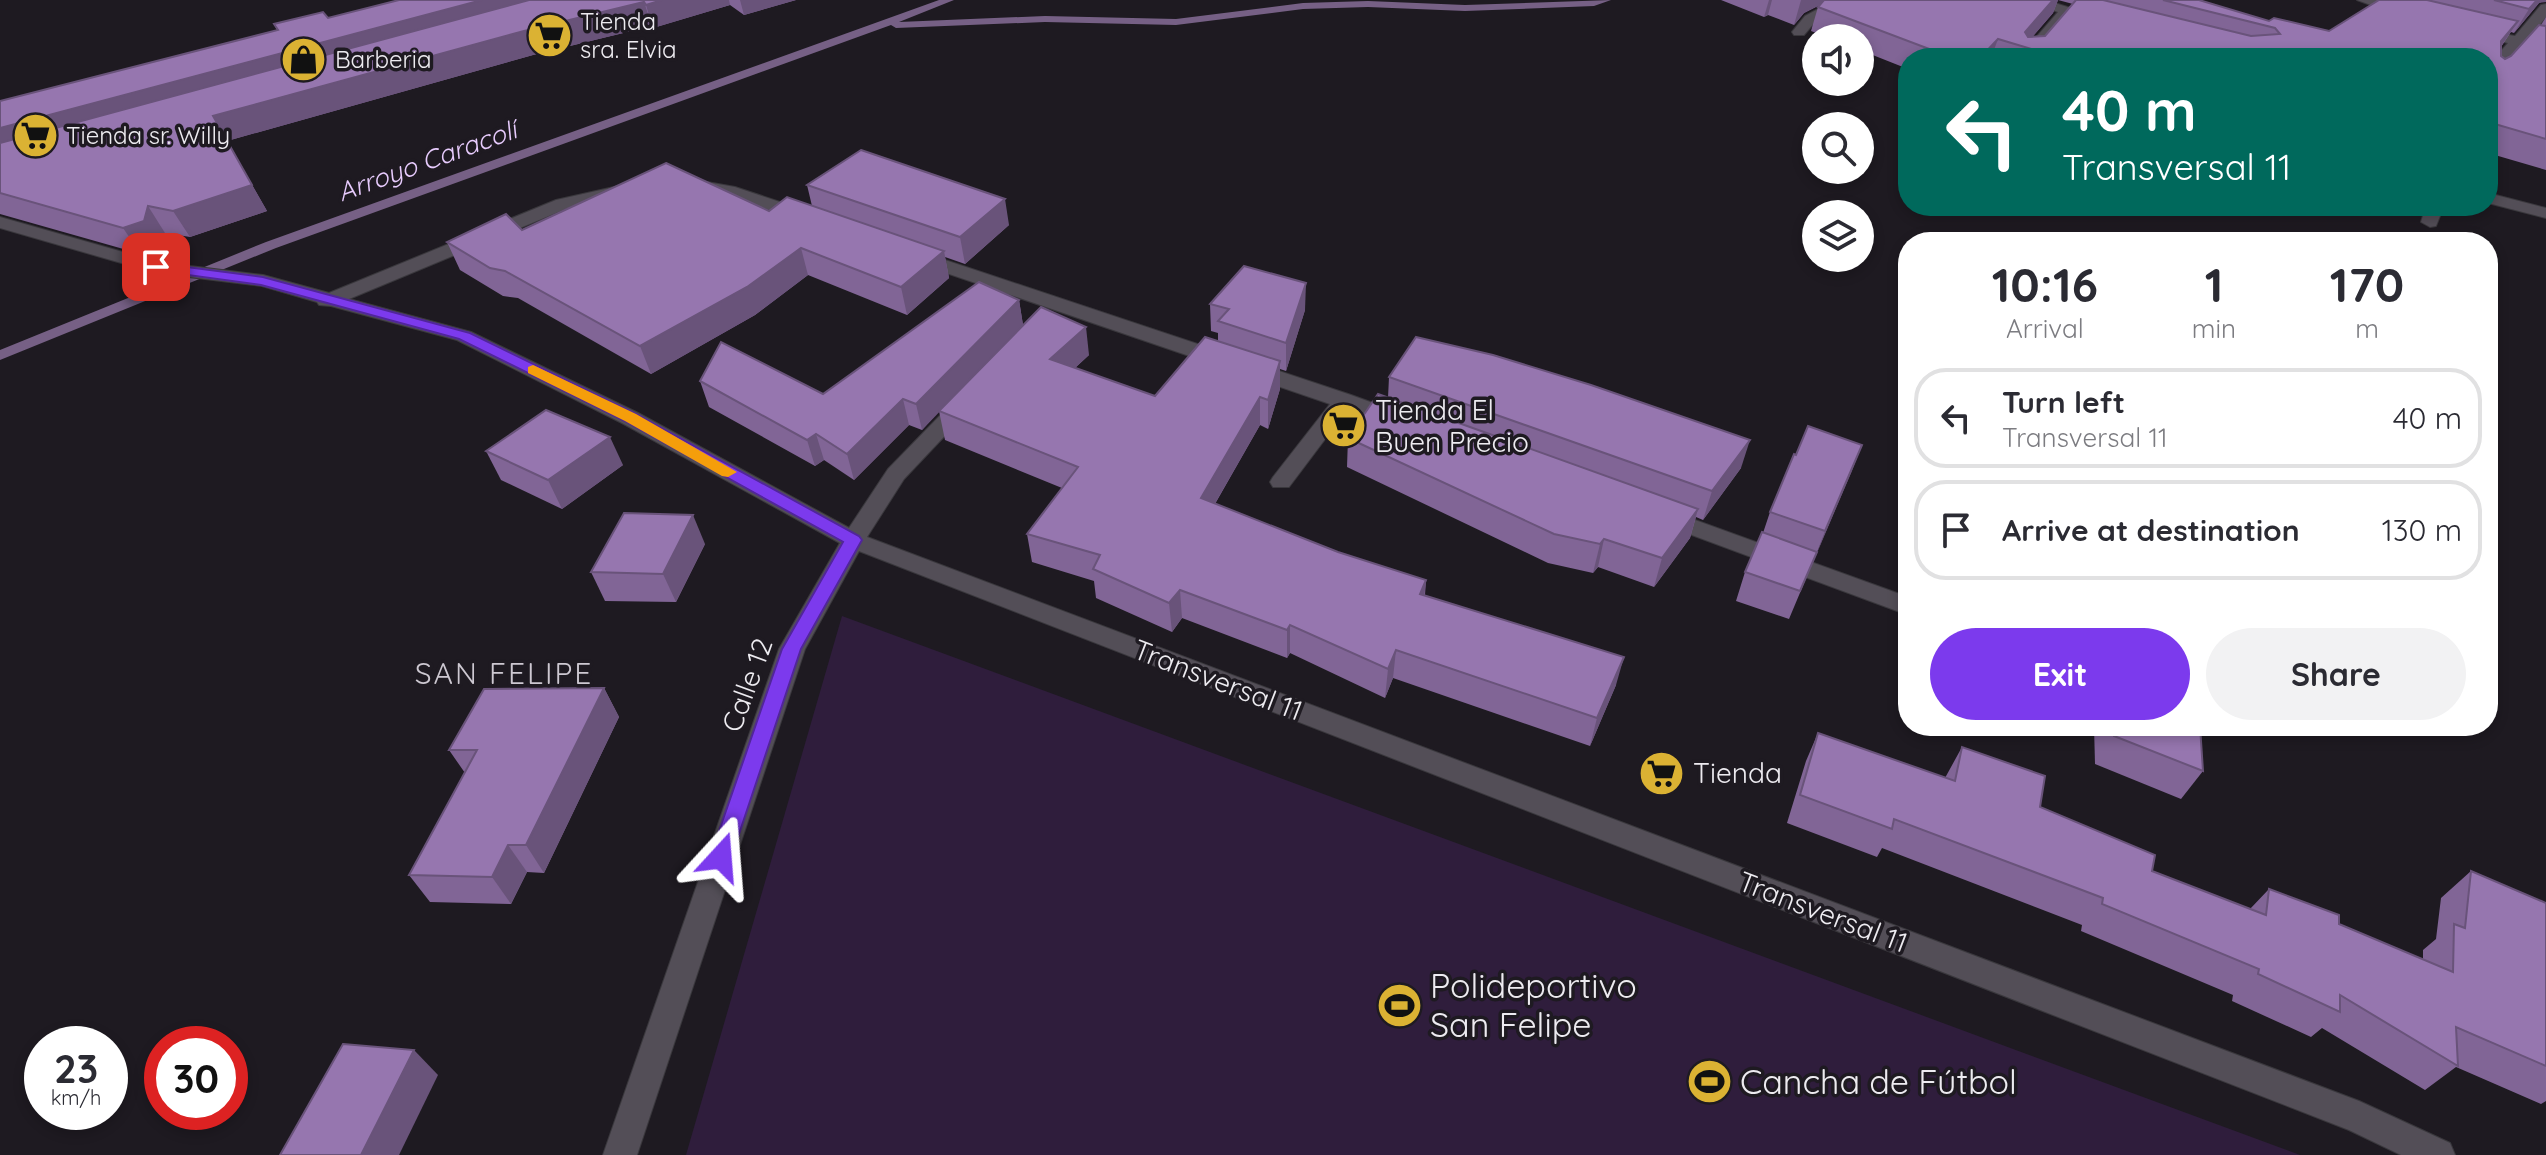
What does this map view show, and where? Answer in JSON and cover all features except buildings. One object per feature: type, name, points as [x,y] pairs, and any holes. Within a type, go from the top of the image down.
[{"type":"street","points":[[1799,32],[1810,19],[1845,0]]},
{"type":"street","points":[[2029,0],[2111,21]]},
{"type":"street","points":[[2364,0],[2422,19]]},
{"type":"street","points":[[2498,64],[2546,8]]},
{"type":"street","points":[[2034,48],[2067,10]]},
{"type":"street","points":[[2463,28],[2546,47]]},
{"type":"street","points":[[667,180],[729,191],[824,223]]},
{"type":"street","points":[[326,301],[562,204],[637,187]]},
{"type":"street","points":[[2498,201],[2546,213]]},
{"type":"street","name":"Transversal 11","points":[[0,222],[156,267],[263,281],[326,301],[464,336],[630,418],[853,540],[2345,1112],[2438,1155]]},
{"type":"street","points":[[896,249],[1418,427]]},
{"type":"street","points":[[1035,328],[1056,306]]},
{"type":"street","name":"Calle 12","points":[[620,1155],[792,649],[853,540],[896,474],[982,384]]},
{"type":"street","points":[[1281,482],[1344,400]]},
{"type":"street","points":[[1641,508],[1898,602]]},
{"type":"shaded area","points":[[842,616],[2300,1155],[686,1155]]},
{"type":"waterway","name":"Arroyo Caracolí","points":[[0,355],[271,245],[949,0]]},
{"type":"waterway","name":"Arroyo Caracolí","points":[[896,25],[1045,19],[1176,22],[1303,6],[1368,4],[1465,8],[1606,0]]},
{"type":"slow traffic","points":[[533,370],[630,418],[728,472]]},
{"type":"place","name":"Tienda sra. Elvia","points":[[549,36]]},
{"type":"place","name":"Barberia","points":[[304,60]]},
{"type":"place","name":"Tienda sr. Willy","points":[[35,136]]},
{"type":"place","name":"Tienda El Buen Precio","points":[[1344,426]]},
{"type":"place","name":"Tienda","points":[[1662,773]]},
{"type":"place","name":"Polideportivo San Felipe","points":[[1399,1006]]},
{"type":"place","name":"Cancha de Fútbol","points":[[1709,1082]]},
{"type":"district","name":"SAN FELIPE","points":[[504,674]]},
{"type":"route","points":[[156,267],[263,281],[326,301],[464,336],[630,418],[853,540],[792,649],[721,857]]}]
